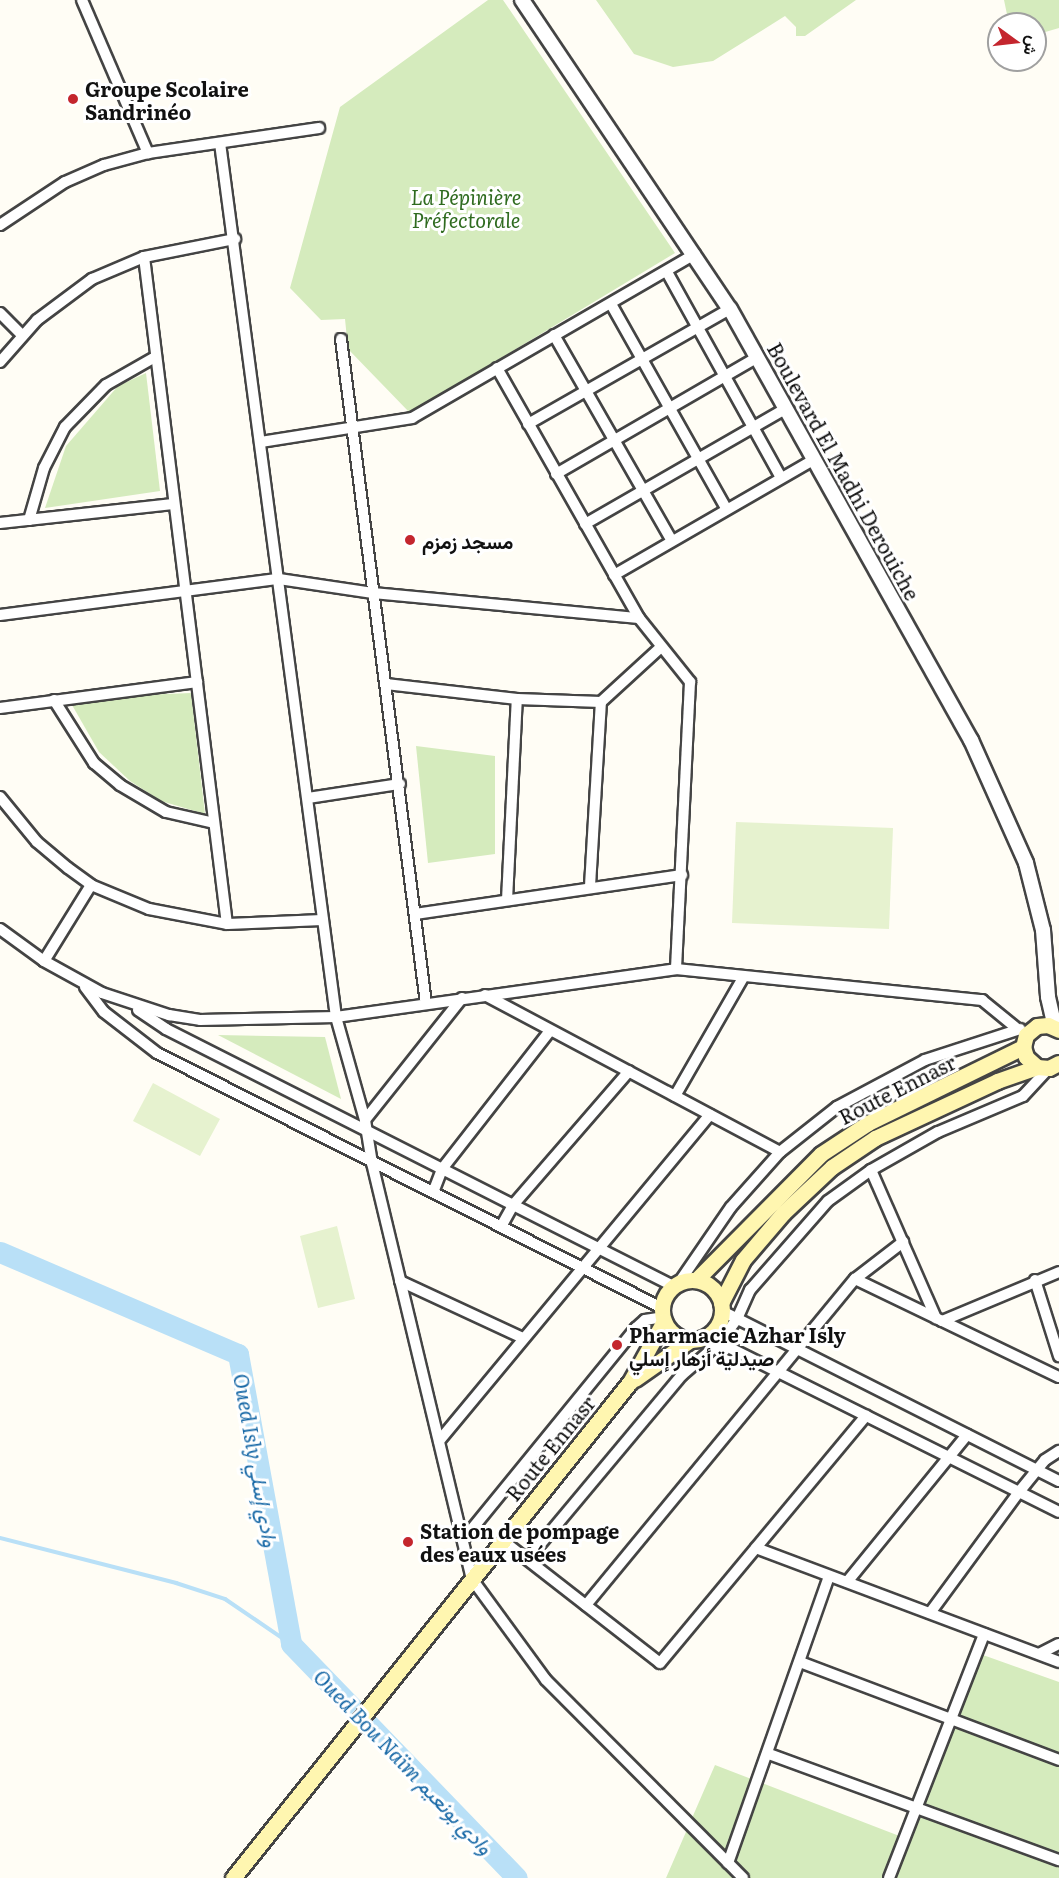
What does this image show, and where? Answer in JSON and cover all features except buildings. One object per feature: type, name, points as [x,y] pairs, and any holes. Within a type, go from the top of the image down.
[{"type":"main road","points":[[1048,1066],[1026,1057],[1023,1047],[1027,1028],[1057,1028]]},
{"type":"main road","name":"Route Ennasr","points":[[696,1280],[821,1154],[868,1123],[1023,1047]]},
{"type":"main road","name":"Route Ennasr","points":[[727,1311],[743,1260],[783,1213],[832,1167],[875,1138],[997,1081],[1048,1066]]},
{"type":"main road","points":[[696,1280],[715,1290],[727,1311],[713,1339],[690,1340],[675,1334],[663,1315],[676,1285],[696,1280]]},
{"type":"main road","name":"Route Ennasr","points":[[232,1878],[334,1755],[502,1540],[630,1382],[663,1315]]},
{"type":"main road","name":"Route Ennasr","points":[[630,1382],[690,1340]]},
{"type":"street","points":[[82,0],[148,153]]},
{"type":"street","name":"Boulevard El Madhi Derouiche","points":[[522,0],[730,309],[788,408],[999,795],[1026,862],[1037,903],[1043,930],[1048,997],[1057,1028]]},
{"type":"street","points":[[0,225],[81,174],[148,153],[319,128]]},
{"type":"street","points":[[220,143],[235,238],[336,1017],[365,1120],[372,1163],[472,1579],[546,1680],[743,1878]]},
{"type":"street","points":[[0,362],[22,335],[74,290],[144,257],[235,238]]},
{"type":"street","points":[[261,442],[352,430],[412,418],[695,254]]},
{"type":"street","points":[[144,257],[227,924]]},
{"type":"street","points":[[667,272],[755,427],[781,478]]},
{"type":"street","points":[[611,304],[696,459],[726,508]]},
{"type":"street","points":[[528,424],[730,309]]},
{"type":"street","points":[[0,313],[22,335]]},
{"type":"street","points":[[554,335],[672,541]]},
{"type":"street","points":[[341,339],[400,784],[426,1003]]},
{"type":"street","points":[[29,520],[44,468],[65,427],[106,385],[155,357]]},
{"type":"street","points":[[556,474],[758,357]]},
{"type":"street","points":[[497,368],[639,618],[660,648],[681,667],[690,682],[676,969]]},
{"type":"street","points":[[585,524],[788,408]]},
{"type":"street","points":[[614,575],[726,508],[815,459]]},
{"type":"street","points":[[0,523],[173,504]]},
{"type":"street","points":[[0,615],[279,579],[373,592],[639,618]]},
{"type":"street","points":[[590,886],[601,702],[660,648]]},
{"type":"street","points":[[0,708],[197,682]]},
{"type":"street","points":[[386,684],[517,699],[601,702]]},
{"type":"street","points":[[507,900],[517,699]]},
{"type":"street","points":[[54,700],[89,757],[120,785],[166,812],[214,823]]},
{"type":"street","points":[[308,798],[400,784]]},
{"type":"street","points":[[0,797],[37,842],[91,885],[164,914],[227,924],[323,920]]},
{"type":"street","points":[[415,914],[590,886],[682,875]]},
{"type":"street","points":[[44,961],[91,885]]},
{"type":"street","points":[[0,929],[44,961],[83,984],[129,1003],[169,1015],[209,1021],[336,1017],[676,969],[982,1000],[1027,1028]]},
{"type":"street","points":[[675,1096],[744,976]]},
{"type":"street","points":[[83,984],[104,1011],[157,1053],[372,1163],[434,1190],[583,1266],[663,1315]]},
{"type":"street","points":[[484,995],[549,1032],[628,1071],[780,1152]]},
{"type":"street","points":[[129,1003],[166,1029],[597,1248],[676,1285],[731,1207],[780,1152],[859,1092],[925,1060],[1027,1028],[1048,997]]},
{"type":"street","points":[[365,1120],[462,998]]},
{"type":"street","points":[[434,1190],[442,1169],[549,1032]]},
{"type":"street","points":[[1048,1066],[1023,1096],[938,1132],[872,1170],[828,1201],[786,1245],[750,1290],[727,1311],[799,1350],[1059,1481]]},
{"type":"street","points":[[502,1225],[513,1205],[628,1071]]},
{"type":"street","points":[[439,1441],[710,1114]]},
{"type":"street","points":[[872,1170],[939,1319]]},
{"type":"street","points":[[586,1605],[799,1350],[855,1279],[903,1242]]},
{"type":"street","points":[[939,1319],[1059,1272]]},
{"type":"street","points":[[855,1279],[1059,1377]]},
{"type":"street","points":[[1035,1280],[1059,1356]]},
{"type":"street","points":[[400,1281],[523,1338]]},
{"type":"street","points":[[463,1540],[636,1328],[645,1320],[663,1315]]},
{"type":"street","points":[[528,1559],[713,1339],[1059,1512]]},
{"type":"street","points":[[502,1540],[660,1664],[866,1416]]},
{"type":"street","points":[[847,1582],[946,1456],[967,1435]]},
{"type":"street","points":[[930,1614],[1019,1492],[1045,1460],[1059,1451]]},
{"type":"street","points":[[756,1548],[1059,1662]]},
{"type":"street","points":[[728,1863],[769,1754],[829,1576]]},
{"type":"street","points":[[889,1878],[984,1634]]},
{"type":"street","points":[[1039,1654],[1059,1644]]},
{"type":"street","points":[[800,1662],[1059,1760]]},
{"type":"street","points":[[769,1754],[915,1810],[1059,1860]]},
{"type":"green space","name":"La Pépinière Préfectorale","points":[[488,0],[503,0],[675,253],[410,413],[348,349],[345,319],[321,320],[290,288],[340,107]]},
{"type":"green space","points":[[596,0],[856,0],[805,36],[796,36],[796,27],[785,16],[713,61],[673,67],[634,54]]},
{"type":"green space","points":[[1004,0],[1059,0],[1059,28],[1047,32],[1047,12],[1006,12]]},
{"type":"green space","points":[[146,373],[160,491],[45,508],[66,446],[118,386]]},
{"type":"green space","points":[[191,693],[205,814],[161,801],[130,781],[99,752],[68,698]]},
{"type":"green space","points":[[416,746],[495,756],[495,854],[428,863]]},
{"type":"green space","points":[[736,822],[893,828],[889,929],[732,923]]},
{"type":"green space","points":[[218,1035],[325,1037],[341,1099]]},
{"type":"green space","points":[[153,1083],[220,1119],[200,1156],[133,1121]]},
{"type":"green space","points":[[337,1226],[355,1299],[318,1308],[300,1236]]},
{"type":"green space","points":[[983,1655],[1059,1682],[1059,1878],[666,1878],[715,1765],[902,1837]]},
{"type":"waterway","name":"Oued Isly وادي إسلي","points":[[0,1252],[238,1354],[291,1644],[517,1878]]},
{"type":"waterway","points":[[0,1538],[176,1583],[225,1599],[291,1644]]},
{"type":"place","name":"Groupe Scolaire Sandrinéo","points":[[73,99]]},
{"type":"place","name":"مسجد زمزم","points":[[410,540]]},
{"type":"place","name":"Pharmacie Azhar Isly صيدلية أزهار إسلي","points":[[617,1345]]},
{"type":"place","name":"Station de pompage des eaux usées","points":[[408,1542]]},
{"type":"water label","name":"Oued Bou Naïm وادي بونعيم","points":[[404,1761]]}]
